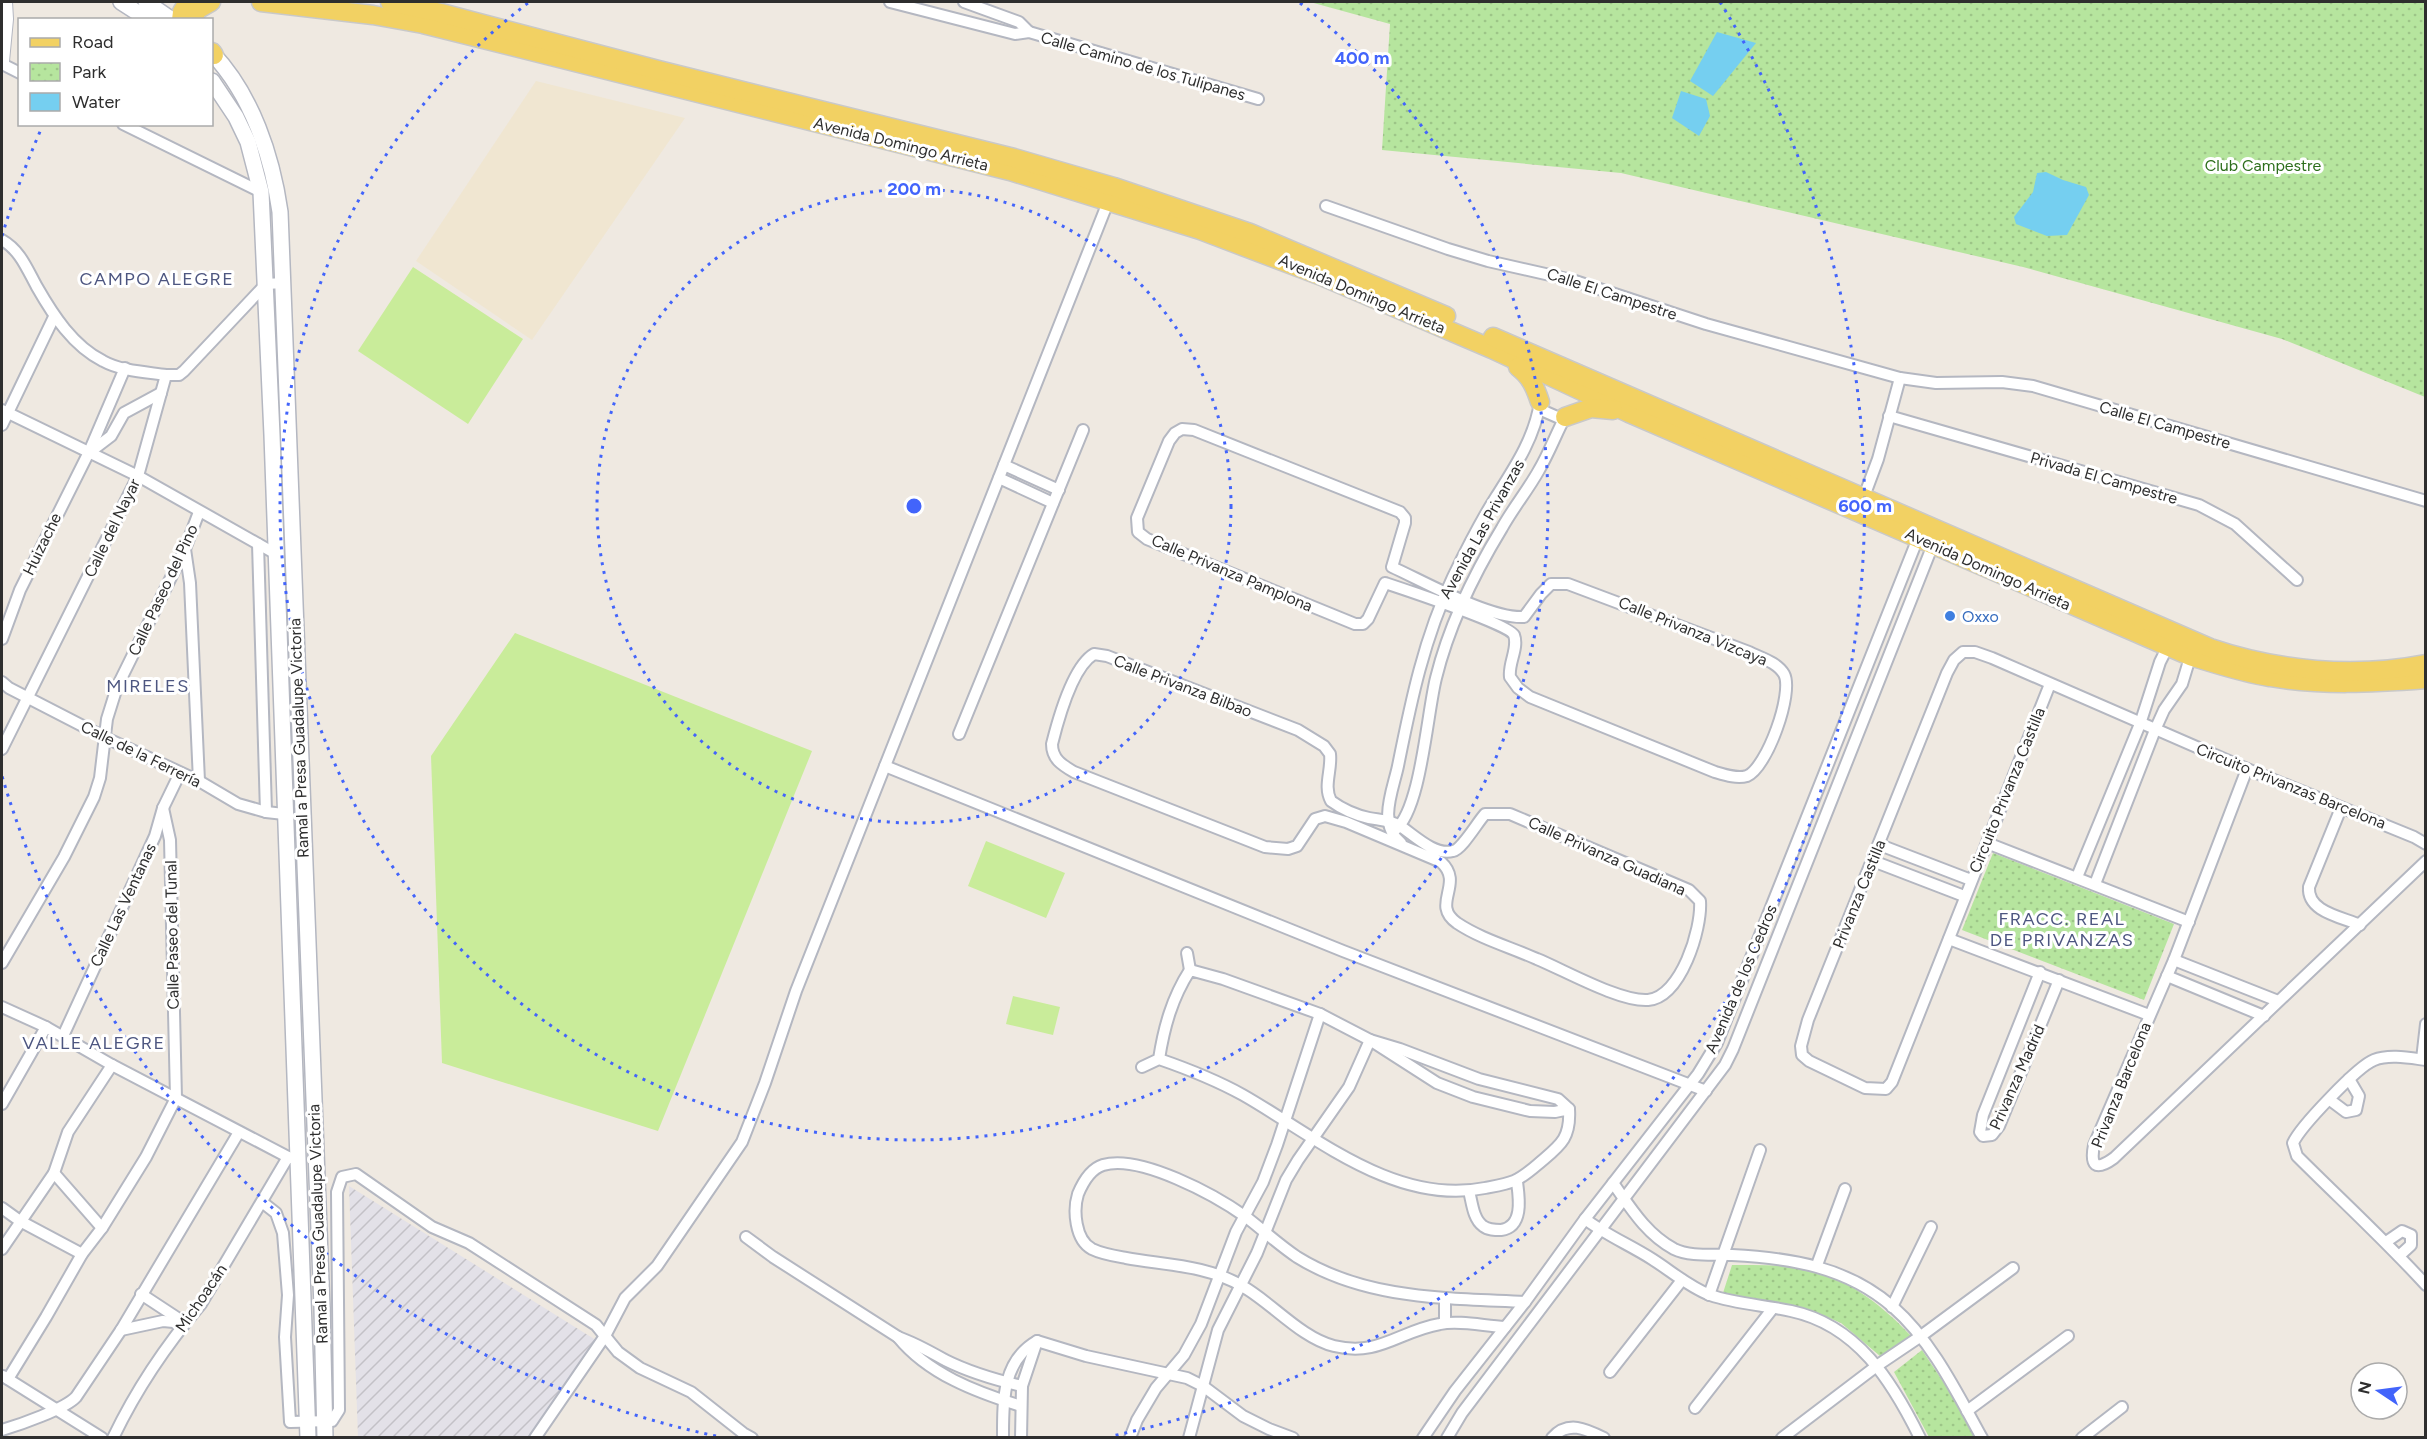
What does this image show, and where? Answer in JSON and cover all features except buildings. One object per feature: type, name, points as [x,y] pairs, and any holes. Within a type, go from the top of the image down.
[{"type":"main road","points":[[121,2],[146,18]]},
{"type":"main road","points":[[146,2],[169,18]]},
{"type":"main road","points":[[181,18],[188,2]]},
{"type":"main road","points":[[194,18],[197,10],[211,2]]},
{"type":"main road","name":"Avenida Domingo Arrieta","points":[[263,2],[373,15],[423,24],[656,76],[1012,164],[1112,193],[1244,245],[1327,271],[1860,506],[2192,649],[2232,669],[2299,681],[2358,684],[2426,679]]},
{"type":"main road","name":"Avenida Domingo Arrieta","points":[[390,2],[441,13],[656,76]]},
{"type":"main road","name":"Ramal a Presa Guadalupe Victoria","points":[[213,54],[244,100],[266,147],[275,178],[280,212],[283,283],[287,635],[284,814],[293,1158],[308,1430]]},
{"type":"main road","name":"Ramal a Presa Guadalupe Victoria","points":[[213,82],[236,117],[248,142],[261,192],[276,554],[287,635],[322,1308],[324,1430]]},
{"type":"main road","name":"Avenida Domingo Arrieta","points":[[1327,271],[1492,349],[1563,375],[1629,413],[1860,506]]},
{"type":"main road","points":[[1492,349],[1528,375],[1534,384],[1540,405]]},
{"type":"main road","points":[[1540,405],[1563,375]]},
{"type":"main road","points":[[1563,375],[1564,419],[1591,408],[1629,413]]},
{"type":"main road","name":"Avenida Domingo Arrieta","points":[[2192,649],[2304,669],[2387,669],[2426,664]]},
{"type":"street","points":[[5,2],[6,19],[2,62],[18,72]]},
{"type":"street","name":"Calle Camino de los Tulipanes","points":[[890,2],[1016,34],[1029,32],[1258,99]]},
{"type":"street","name":"Calle Camino de los Tulipanes","points":[[964,2],[1019,22],[1029,32]]},
{"type":"street","points":[[127,126],[261,192]]},
{"type":"street","points":[[535,1437],[605,1336],[625,1298],[657,1266],[742,1142],[765,1083],[787,1014],[1112,193]]},
{"type":"street","name":"Calle El Campestre","points":[[1326,206],[1488,261],[1572,280],[1706,324],[1900,378],[1936,383],[2002,382],[2033,386],[2426,501]]},
{"type":"street","points":[[2,240],[10,245],[23,262],[54,317],[88,352],[105,362],[125,368],[166,375],[178,375],[184,371],[266,284],[283,283]]},
{"type":"street","points":[[2,425],[4,412],[54,317]]},
{"type":"street","points":[[89,452],[125,368]]},
{"type":"street","name":"Calle del Nayar","points":[[2,749],[138,476],[166,375]]},
{"type":"street","points":[[1860,506],[1878,459],[1900,378]]},
{"type":"street","points":[[89,452],[111,436],[124,413],[161,393]]},
{"type":"street","points":[[1540,405],[1564,419]]},
{"type":"street","name":"Avenida Las Privanzas","points":[[1393,826],[1390,803],[1408,709],[1441,603],[1489,509],[1524,450],[1540,405]]},
{"type":"street","points":[[4,412],[138,476],[276,554]]},
{"type":"street","name":"Privada El Campestre","points":[[1889,416],[2199,505],[2235,524],[2298,579]]},
{"type":"street","name":"Avenida Las Privanzas","points":[[1393,826],[1411,806],[1417,785],[1430,702],[1443,652],[1459,610],[1503,525],[1540,468],[1564,419]]},
{"type":"street","name":"Calle Privanza Pamplona","points":[[1459,610],[1385,583],[1368,619],[1363,624],[1355,624],[1147,538],[1138,532],[1137,518],[1175,433],[1182,429],[1194,430],[1400,512],[1405,518],[1405,524],[1392,567],[1465,600]]},
{"type":"street","points":[[958,734],[1083,430]]},
{"type":"street","name":"Huizache","points":[[2,639],[29,571],[89,452]]},
{"type":"street","points":[[1004,465],[1059,490]]},
{"type":"street","points":[[999,478],[1053,503]]},
{"type":"street","name":"Calle Paseo del Pino","points":[[2,963],[64,857],[94,797],[106,738],[107,719],[117,687],[185,549],[199,512]]},
{"type":"street","name":"Avenida de los Cedros","points":[[1423,1437],[1585,1219],[1690,1084],[1717,1043],[1928,535]]},
{"type":"street","name":"Avenida de los Cedros","points":[[1446,1437],[1706,1091],[1733,1049],[1928,535]]},
{"type":"street","points":[[258,544],[266,812]]},
{"type":"street","points":[[185,549],[190,582],[199,782]]},
{"type":"street","name":"Calle Privanza Vizcaya","points":[[1459,610],[1494,622],[1511,631],[1515,644],[1510,677],[1518,688],[1530,697],[1715,772],[1733,777],[1748,775],[1757,767],[1767,752],[1787,693],[1787,681],[1776,665],[1738,648],[1568,584],[1551,584],[1524,617],[1503,616],[1465,600]]},
{"type":"street","points":[[261,635],[287,635]]},
{"type":"street","points":[[2077,878],[2140,724],[2160,662],[2171,640]]},
{"type":"street","points":[[2095,884],[2155,730],[2164,710],[2182,684],[2192,649]]},
{"type":"street","name":"Privanza Castilla","points":[[1964,896],[1898,1070],[1886,1089],[1865,1088],[1809,1061],[1802,1055],[1801,1046],[1808,1020],[1954,660],[1963,652],[1975,652],[2155,730]]},
{"type":"street","name":"Calle Privanza Bilbao","points":[[1368,832],[1325,816],[1315,819],[1297,846],[1288,849],[1265,847],[1074,772],[1056,760],[1052,752],[1052,744],[1077,672],[1086,659],[1094,654],[1107,656],[1298,730],[1323,746],[1330,754],[1331,766],[1326,787],[1331,801],[1359,816],[1393,826]]},
{"type":"street","name":"Calle de la Ferrería","points":[[2,682],[9,688],[106,738],[199,782],[238,804],[266,812],[284,814]]},
{"type":"street","name":"Circuito Privanza Castilla","points":[[1964,896],[2050,684]]},
{"type":"street","points":[[2151,690],[2172,699]]},
{"type":"street","name":"Circuito Privanzas Barcelona","points":[[2155,730],[2426,844]]},
{"type":"street","points":[[885,766],[1343,951],[1706,1091]]},
{"type":"street","name":"Privanza Barcelona","points":[[2247,769],[2174,960],[2094,1145],[2092,1160],[2098,1166],[2114,1158],[2426,861]]},
{"type":"street","name":"Calle Las Ventanas","points":[[63,1036],[155,836],[163,808],[180,773]]},
{"type":"street","name":"Calle Paseo del Tunal","points":[[163,808],[170,840],[176,1098]]},
{"type":"street","points":[[2340,808],[2309,887],[2309,894],[2315,905],[2360,925]]},
{"type":"street","name":"Calle Privanza Guadiana","points":[[1368,832],[1441,862],[1448,868],[1450,882],[1446,907],[1448,915],[1455,922],[1610,991],[1635,999],[1648,1000],[1661,997],[1671,988],[1688,955],[1701,915],[1700,901],[1689,890],[1510,814],[1485,814],[1472,828],[1461,847],[1449,852],[1416,839],[1393,826]]},
{"type":"street","points":[[1368,832],[1393,826],[1400,842],[1416,851]]},
{"type":"street","points":[[1987,843],[2189,922]]},
{"type":"street","points":[[1880,845],[1971,880]]},
{"type":"street","points":[[1873,861],[1964,896]]},
{"type":"street","points":[[1949,939],[2149,1015]]},
{"type":"street","points":[[1159,1059],[1163,1033],[1172,1004],[1190,970],[1187,953]]},
{"type":"street","points":[[2174,960],[2278,1001]]},
{"type":"street","points":[[1190,970],[1223,979],[1320,1014],[1370,1040],[1437,1083],[1473,1097],[1530,1111],[1555,1112],[1569,1109]]},
{"type":"street","name":"Privanza Madrid","points":[[2040,972],[1983,1115],[1980,1132],[1983,1136],[1992,1136],[1999,1126],[2059,980]]},
{"type":"street","points":[[2167,976],[2264,1016]]},
{"type":"street","points":[[2,1007],[46,1027],[112,1065],[293,1158]]},
{"type":"street","points":[[1130,1437],[1156,1388],[1184,1355],[1201,1324],[1219,1276],[1263,1182],[1286,1121],[1320,1014]]},
{"type":"street","points":[[2426,1024],[2424,1059],[2376,1059],[2368,1062],[2296,1136],[2293,1149],[2296,1156],[2386,1242],[2426,1285]]},
{"type":"street","points":[[2,1104],[46,1027]]},
{"type":"street","points":[[1370,1040],[1479,1079],[1558,1099],[1569,1109]]},
{"type":"street","points":[[1189,1437],[1218,1330],[1242,1285],[1286,1180],[1349,1087],[1370,1040]]},
{"type":"street","points":[[1142,1067],[1159,1059],[1195,1072],[1242,1095],[1383,1176],[1417,1186],[1468,1191],[1517,1182],[1559,1146],[1568,1133],[1569,1109]]},
{"type":"street","points":[[2,1249],[54,1173],[69,1132],[112,1065]]},
{"type":"street","points":[[2330,1100],[2346,1112],[2356,1110],[2359,1096],[2349,1079]]},
{"type":"street","points":[[102,1437],[5,1377],[46,1317],[82,1254],[102,1228],[146,1157],[176,1098]]},
{"type":"street","points":[[2,1430],[56,1408],[68,1406],[76,1397],[121,1330],[239,1131]]},
{"type":"street","points":[[1709,1295],[1760,1150]]},
{"type":"street","name":"Michoacán","points":[[113,1437],[129,1406],[184,1323],[201,1304],[262,1202],[293,1158]]},
{"type":"street","points":[[1505,1327],[1445,1323],[1419,1329],[1368,1349],[1333,1346],[1296,1324],[1242,1285],[1182,1266],[1109,1255],[1089,1248],[1080,1235],[1075,1212],[1077,1198],[1084,1180],[1098,1167],[1125,1162],[1157,1171],[1186,1183],[1245,1217],[1264,1234],[1297,1257],[1332,1276],[1372,1288],[1404,1294],[1525,1302]]},
{"type":"street","points":[[54,1173],[102,1228]]},
{"type":"street","points":[[262,1202],[276,1213],[284,1233],[288,1294],[285,1337],[290,1422],[308,1430],[324,1430],[339,1410],[337,1192],[339,1181],[346,1175],[356,1174],[432,1227],[469,1243],[596,1324],[618,1352],[640,1368],[691,1392],[743,1433],[752,1437]]},
{"type":"street","points":[[1468,1191],[1475,1216],[1483,1226],[1494,1230],[1506,1229],[1516,1220],[1520,1204],[1517,1182]]},
{"type":"street","points":[[1613,1183],[1638,1219],[1662,1242],[1676,1250],[1775,1258],[1817,1265],[1867,1289],[1892,1307],[1921,1336],[1982,1437]]},
{"type":"street","points":[[1817,1265],[1845,1189]]},
{"type":"street","points":[[2,1208],[20,1221],[82,1254]]},
{"type":"street","points":[[1585,1219],[1601,1231],[1649,1257],[1709,1295],[1816,1318],[1836,1327],[1878,1365],[1920,1437]]},
{"type":"street","points":[[1892,1307],[1931,1227]]},
{"type":"street","points":[[2386,1242],[2402,1231],[2411,1234],[2411,1245],[2400,1256]]},
{"type":"street","points":[[746,1238],[898,1337],[919,1344],[969,1370],[1023,1386]]},
{"type":"street","points":[[1649,1257],[1662,1242]]},
{"type":"street","points":[[1782,1437],[2013,1268]]},
{"type":"street","points":[[1610,1372],[1682,1280]]},
{"type":"street","points":[[141,1294],[184,1323]]},
{"type":"street","points":[[1445,1298],[1445,1323]]},
{"type":"street","points":[[1695,1408],[1773,1308]]},
{"type":"street","points":[[121,1330],[163,1321],[184,1323]]},
{"type":"street","points":[[1967,1411],[2068,1336]]},
{"type":"street","points":[[898,1337],[911,1353],[943,1374],[1021,1406]]},
{"type":"street","points":[[1021,1437],[1023,1386],[1037,1341]]},
{"type":"street","points":[[1003,1437],[1003,1400],[1008,1383],[1017,1358],[1024,1349],[1037,1341],[1086,1356],[1187,1378],[1203,1386],[1243,1416],[1269,1429],[1293,1437]]},
{"type":"street","points":[[2082,1437],[2122,1407]]},
{"type":"street","points":[[1552,1437],[1563,1428],[1574,1426],[1604,1437]]},
{"type":"shaded area","points":[[536,81],[685,118],[532,340],[416,261]]},
{"type":"shaded area","points":[[349,1186],[599,1342],[530,1437],[358,1437]]},
{"type":"green space","name":"Club Campestre","points":[[1310,2],[2425,2],[2425,397],[2282,339],[2023,267],[1621,173],[1382,150],[1390,24]]},
{"type":"green space","points":[[413,267],[523,339],[468,424],[358,351]]},
{"type":"green space","points":[[515,633],[812,751],[658,1131],[442,1063],[431,756]]},
{"type":"green space","points":[[986,841],[1065,873],[1046,918],[968,886]]},
{"type":"green space","points":[[1993,853],[2174,924],[2144,1000],[1962,930]]},
{"type":"green space","points":[[1013,996],[1060,1007],[1053,1035],[1006,1024]]},
{"type":"green space","points":[[1732,1265],[1792,1267],[1826,1275],[1866,1296],[1912,1337],[1880,1356],[1841,1323],[1808,1309],[1723,1293]]},
{"type":"green space","points":[[1922,1350],[1964,1413],[1975,1437],[1929,1437],[1894,1372]]},
{"type":"water","points":[[1717,32],[1756,43],[1713,96],[1690,81]]},
{"type":"water","points":[[1681,91],[1706,99],[1710,116],[1699,136],[1672,118]]},
{"type":"water","points":[[2046,172],[2086,187],[2089,195],[2067,235],[2047,236],[2016,224],[2014,217],[2033,192],[2037,173]]},
{"type":"place","name":"Oxxo","points":[[1950,616]]},
{"type":"district","name":"CAMPO ALEGRE","points":[[157,279]]},
{"type":"district","name":"MIRELES","points":[[148,686]]},
{"type":"district","name":"FRACC. REAL DE PRIVANZAS","points":[[2062,929]]},
{"type":"district","name":"VALLE ALEGRE","points":[[94,1043]]}]
